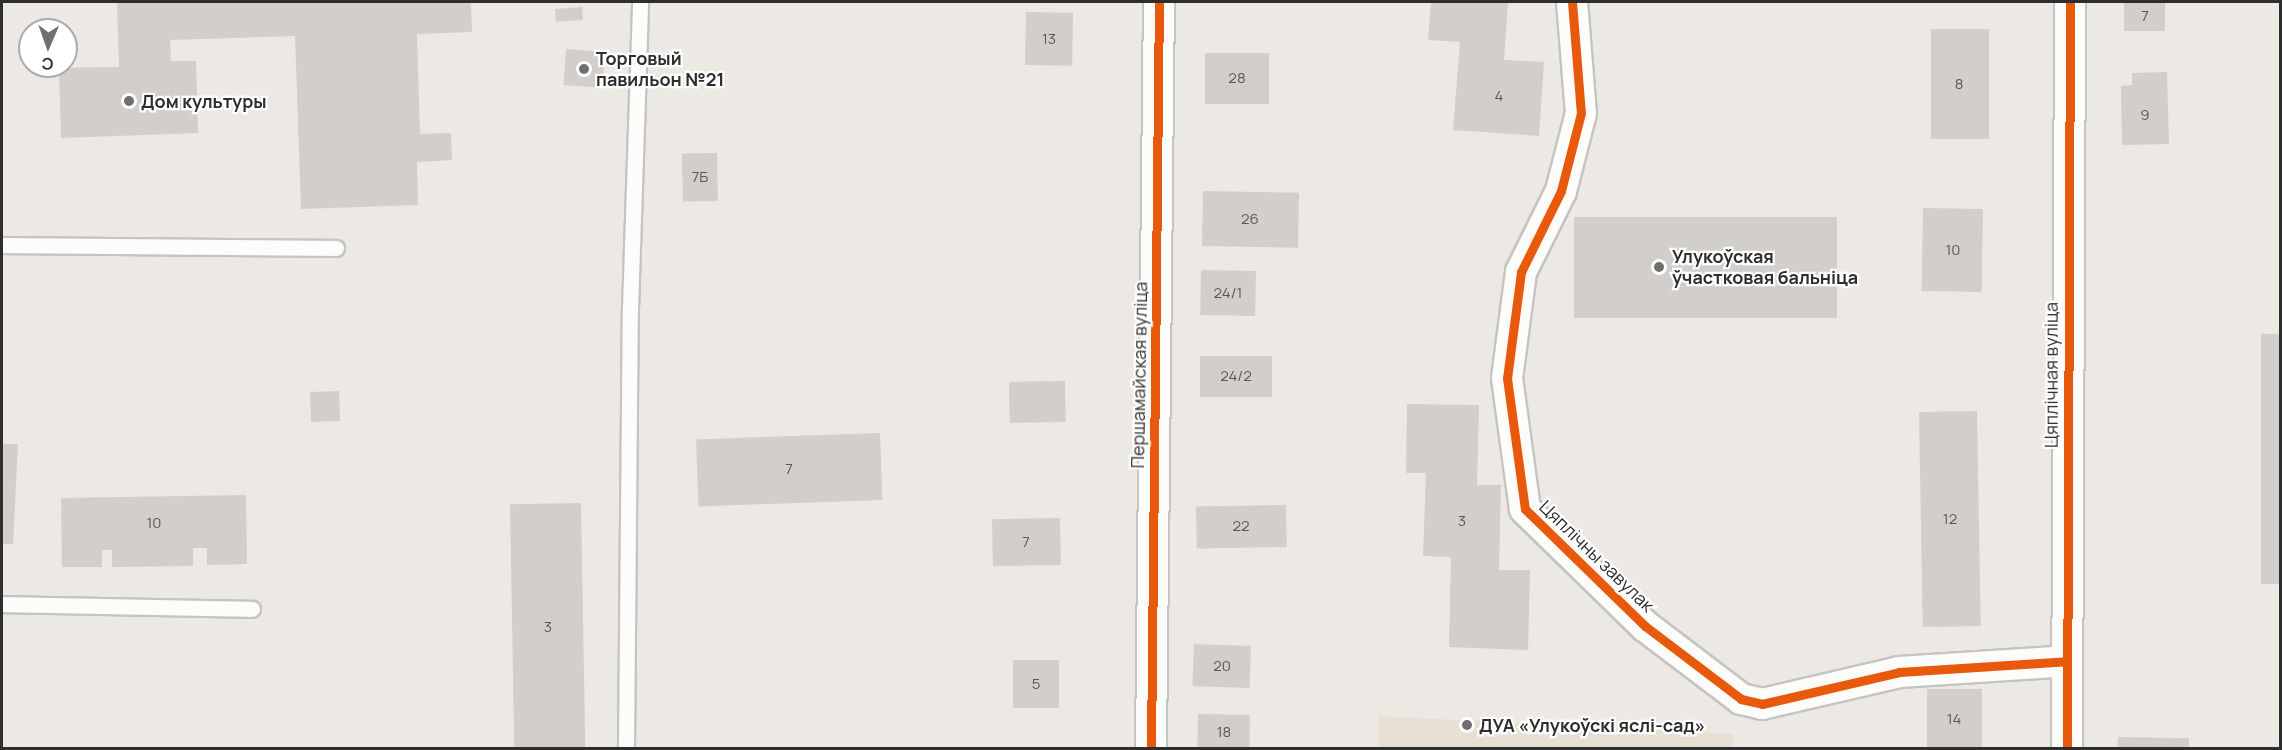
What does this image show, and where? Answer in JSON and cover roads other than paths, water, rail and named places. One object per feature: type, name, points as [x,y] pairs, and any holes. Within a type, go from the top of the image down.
[{"type":"street","name":"Першамайская вуліца","points":[[1151,748],[1159,2]]},
{"type":"street","name":"Цяплічны завулак","points":[[1572,2],[1581,113],[1561,190],[1521,272],[1507,378],[1525,509],[1645,626],[1741,699],[1762,704],[1899,672],[2067,661]]},
{"type":"street","name":"Цяплічная вуліца","points":[[2067,748],[2070,2]]},
{"type":"lane","points":[[626,748],[630,308],[640,2]]},
{"type":"lane","points":[[2,245],[336,248]]},
{"type":"lane","points":[[2,604],[252,609]]},
{"type":"place","name":"Торговый павильон №21","points":[[584,69]]},
{"type":"place","name":"Дом культуры","points":[[129,101]]},
{"type":"place","name":"Улукоўская ўчастковая бальніца","points":[[1659,267]]},
{"type":"place","name":"ДУА «Улукоўскі яслі-сад»","points":[[1467,725]]}]
